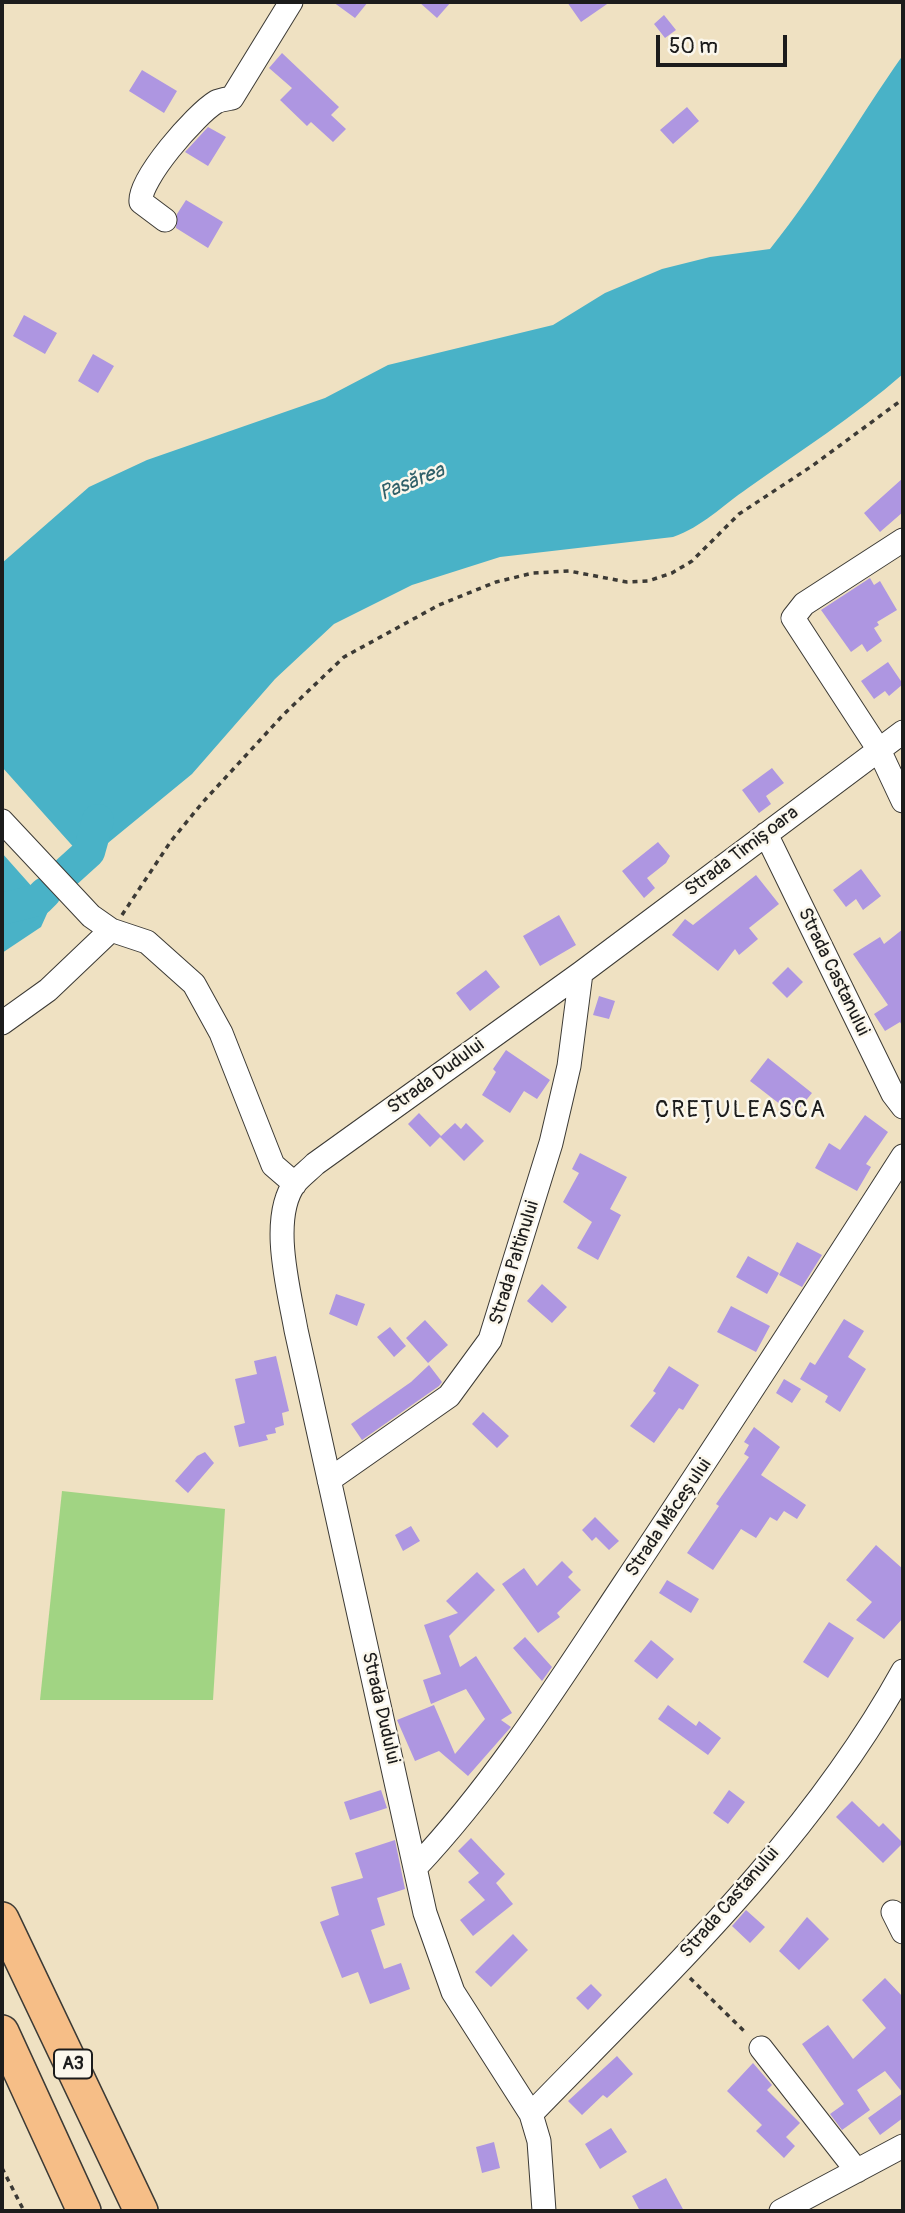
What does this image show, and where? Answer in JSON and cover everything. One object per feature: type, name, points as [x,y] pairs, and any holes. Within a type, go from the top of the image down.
[{"type":"highway","name":"A3","points":[[2,1919],[141,2211]]},
{"type":"highway","name":"A3","points":[[2,2032],[84,2211]]},
{"type":"street","points":[[165,220],[141,202],[144,186],[187,129],[217,101],[232,97],[291,2]]},
{"type":"street","points":[[903,540],[804,604],[793,618],[879,750],[903,801]]},
{"type":"street","name":"Strada Timișoara","points":[[581,973],[903,732]]},
{"type":"street","points":[[2,821],[82,909],[120,933],[162,953],[194,984],[221,1033],[273,1165],[295,1184]]},
{"type":"street","name":"Strada Castanului","points":[[766,834],[900,1096]]},
{"type":"street","points":[[2,1023],[120,933]]},
{"type":"street","name":"Strada Dudului","points":[[544,2211],[539,2141],[531,2114],[453,1992],[425,1913],[296,1330],[281,1246],[286,1202],[295,1184],[315,1164],[581,973]]},
{"type":"street","name":"Strada Paltinului","points":[[329,1480],[449,1396],[490,1340],[551,1143],[569,1066],[581,973]]},
{"type":"street","name":"Strada Măceșului","points":[[416,1867],[468,1807],[550,1695],[733,1422],[903,1156]]},
{"type":"street","name":"Strada Castanului","points":[[531,2114],[757,1878],[833,1776],[903,1671]]},
{"type":"street","points":[[761,2048],[858,2171]]},
{"type":"street","points":[[781,2211],[903,2146]]},
{"type":"path","points":[[120,933],[187,822],[284,714],[344,657],[439,605],[496,582],[533,573],[557,572],[627,583],[648,581],[672,573],[692,561],[739,514],[812,466],[903,399]]},
{"type":"path","points":[[676,1964],[761,2048]]},
{"type":"path","points":[[2,2168],[24,2211]]},
{"type":"green space","points":[[62,1491],[225,1509],[213,1700],[40,1700]]},
{"type":"water","points":[[903,55],[903,374],[885,389],[712,516],[683,533],[673,537],[500,557],[412,585],[334,624],[275,679],[192,774],[86,861],[2,767],[2,563],[89,487],[147,460],[325,398],[388,365],[553,325],[605,293],[662,269],[710,257],[770,249],[806,202]]},
{"type":"water","points":[[2,853],[50,907],[41,927],[2,953]]},
{"type":"building","points":[[333,2],[368,2],[355,18]]},
{"type":"building","points":[[419,2],[451,2],[437,18]]},
{"type":"building","points":[[567,2],[610,2],[581,22]]},
{"type":"building","points":[[664,15],[676,30],[665,38],[654,24]]},
{"type":"building","points":[[282,53],[339,107],[331,115],[346,129],[333,142],[311,122],[307,126],[280,100],[292,88],[269,68]]},
{"type":"building","points":[[142,70],[177,91],[164,113],[129,91]]},
{"type":"building","points":[[687,107],[699,121],[673,144],[660,130]]},
{"type":"building","points":[[208,127],[226,137],[208,166],[185,152]]},
{"type":"building","points":[[186,200],[223,222],[208,248],[176,228],[177,214]]},
{"type":"building","points":[[24,315],[57,333],[45,354],[13,336]]},
{"type":"building","points":[[93,354],[114,366],[98,393],[78,381]]},
{"type":"building","points":[[903,478],[903,512],[880,532],[864,513]]},
{"type":"building","points":[[870,578],[874,585],[880,581],[897,610],[877,622],[879,625],[874,628],[882,641],[867,652],[862,644],[851,652],[821,610]]},
{"type":"building","points":[[888,662],[903,684],[889,696],[885,691],[874,699],[861,681]]},
{"type":"building","points":[[772,768],[784,783],[766,796],[771,804],[759,813],[742,790]]},
{"type":"building","points":[[658,842],[670,856],[666,863],[647,878],[655,888],[644,898],[622,871]]},
{"type":"building","points":[[861,869],[881,896],[863,910],[856,899],[846,907],[833,890]]},
{"type":"building","points":[[756,875],[779,904],[749,928],[758,939],[739,955],[735,949],[718,971],[672,935],[685,919],[693,925]]},
{"type":"building","points":[[559,915],[576,945],[540,966],[523,936]]},
{"type":"building","points":[[903,929],[903,1027],[900,1022],[885,1031],[874,1014],[888,1005],[853,954],[880,937],[884,944]]},
{"type":"building","points":[[788,967],[803,982],[787,998],[772,983]]},
{"type":"building","points":[[486,970],[500,987],[470,1011],[456,993]]},
{"type":"building","points":[[599,996],[615,1001],[609,1019],[593,1015]]},
{"type":"building","points":[[506,1050],[550,1080],[537,1099],[524,1091],[510,1113],[482,1095],[496,1072],[493,1069]]},
{"type":"building","points":[[768,1058],[812,1093],[794,1115],[750,1081]]},
{"type":"building","points":[[419,1113],[441,1136],[430,1147],[408,1124]]},
{"type":"building","points":[[865,1115],[888,1132],[866,1164],[871,1167],[857,1191],[815,1168],[829,1143],[840,1150]]},
{"type":"building","points":[[455,1123],[461,1129],[466,1123],[484,1141],[464,1161],[440,1137]]},
{"type":"building","points":[[580,1153],[627,1177],[610,1209],[621,1215],[598,1260],[577,1248],[592,1222],[563,1202],[579,1173],[572,1169]]},
{"type":"building","points":[[797,1242],[822,1255],[802,1287],[779,1275]]},
{"type":"building","points":[[748,1256],[779,1273],[767,1294],[736,1277]]},
{"type":"building","points":[[542,1284],[567,1307],[552,1323],[527,1301]]},
{"type":"building","points":[[336,1294],[365,1304],[357,1326],[329,1314]]},
{"type":"building","points":[[731,1306],[770,1326],[756,1352],[717,1332]]},
{"type":"building","points":[[844,1319],[864,1331],[848,1357],[866,1369],[840,1412],[825,1402],[828,1396],[800,1379],[810,1362],[815,1365]]},
{"type":"building","points":[[425,1320],[448,1345],[428,1363],[406,1338]]},
{"type":"building","points":[[390,1327],[406,1346],[394,1357],[377,1337]]},
{"type":"building","points":[[276,1356],[289,1411],[282,1413],[284,1425],[275,1428],[276,1433],[266,1435],[268,1440],[239,1447],[234,1426],[245,1423],[235,1379],[257,1374],[254,1361]]},
{"type":"building","points":[[429,1365],[442,1382],[439,1386],[362,1440],[351,1424],[411,1382]]},
{"type":"building","points":[[669,1366],[699,1385],[683,1410],[679,1408],[654,1443],[630,1426],[656,1393],[653,1391]]},
{"type":"building","points":[[784,1379],[801,1389],[792,1403],[776,1393]]},
{"type":"building","points":[[483,1412],[509,1436],[497,1448],[472,1424]]},
{"type":"building","points":[[754,1427],[780,1447],[761,1475],[806,1505],[797,1519],[784,1511],[777,1521],[770,1517],[756,1538],[741,1529],[713,1570],[687,1553],[719,1506],[716,1504],[749,1457],[744,1454],[749,1445],[744,1442]]},
{"type":"building","points":[[205,1452],[214,1463],[188,1493],[175,1481],[197,1456]]},
{"type":"building","points":[[595,1517],[619,1541],[609,1550],[596,1537],[592,1541],[582,1530]]},
{"type":"building","points":[[411,1526],[420,1541],[403,1551],[395,1535]]},
{"type":"building","points":[[876,1545],[903,1569],[903,1618],[884,1639],[856,1620],[872,1602],[846,1580]]},
{"type":"building","points":[[562,1561],[573,1572],[568,1577],[581,1590],[557,1613],[560,1617],[538,1633],[502,1584],[524,1568],[537,1586]]},
{"type":"building","points":[[477,1572],[495,1590],[449,1636],[460,1667],[476,1656],[512,1713],[501,1720],[511,1727],[468,1776],[439,1751],[415,1761],[397,1720],[434,1705],[455,1754],[485,1719],[466,1689],[431,1704],[423,1680],[441,1674],[424,1625],[458,1613],[446,1601]]},
{"type":"building","points":[[667,1580],[699,1599],[691,1613],[659,1593]]},
{"type":"building","points":[[829,1622],[854,1638],[828,1678],[803,1662]]},
{"type":"building","points":[[525,1637],[552,1667],[542,1681],[513,1648]]},
{"type":"building","points":[[651,1640],[674,1659],[657,1679],[634,1661]]},
{"type":"building","points":[[668,1705],[696,1726],[699,1721],[721,1738],[708,1755],[658,1719]]},
{"type":"building","points":[[381,1790],[387,1808],[350,1820],[344,1802]]},
{"type":"building","points":[[729,1790],[745,1802],[728,1824],[713,1813]]},
{"type":"building","points":[[852,1801],[879,1827],[883,1823],[903,1843],[883,1863],[836,1817]]},
{"type":"building","points":[[471,1838],[505,1874],[496,1883],[513,1904],[473,1936],[460,1920],[485,1900],[468,1882],[479,1873],[458,1851]]},
{"type":"building","points":[[395,1840],[405,1889],[377,1898],[385,1925],[371,1930],[384,1969],[401,1963],[410,1989],[370,2004],[358,1972],[342,1978],[320,1922],[339,1915],[331,1887],[363,1878],[355,1853]]},
{"type":"building","points":[[746,1910],[765,1927],[750,1943],[732,1926]]},
{"type":"building","points":[[807,1917],[829,1939],[799,1970],[779,1951]]},
{"type":"building","points":[[513,1934],[528,1950],[491,1987],[475,1972]]},
{"type":"building","points":[[885,1978],[903,1997],[903,2093],[885,2071],[857,2090],[870,2110],[842,2130],[830,2114],[844,2104],[802,2044],[828,2025],[853,2059],[886,2028],[862,2000]]},
{"type":"building","points":[[591,1984],[602,1995],[588,2010],[576,1998]]},
{"type":"building","points":[[617,2056],[633,2074],[607,2098],[603,2095],[582,2115],[568,2101]]},
{"type":"building","points":[[753,2063],[772,2085],[767,2090],[800,2123],[786,2137],[795,2146],[784,2158],[756,2131],[762,2125],[727,2091]]},
{"type":"building","points":[[903,2093],[903,2118],[880,2135],[868,2118]]},
{"type":"building","points":[[611,2128],[627,2152],[600,2169],[585,2144]]},
{"type":"building","points":[[494,2142],[500,2168],[482,2173],[476,2147]]},
{"type":"building","points":[[666,2178],[684,2211],[640,2211],[632,2196]]},
{"type":"waterway","name":"Pasărea","points":[[68,871],[89,852],[98,820]]},
{"type":"waterway","name":"Pasărea","points":[[2,909],[38,900],[45,893]]},
{"type":"district","name":"CREȚULEASCA","points":[[741,1111]]}]
